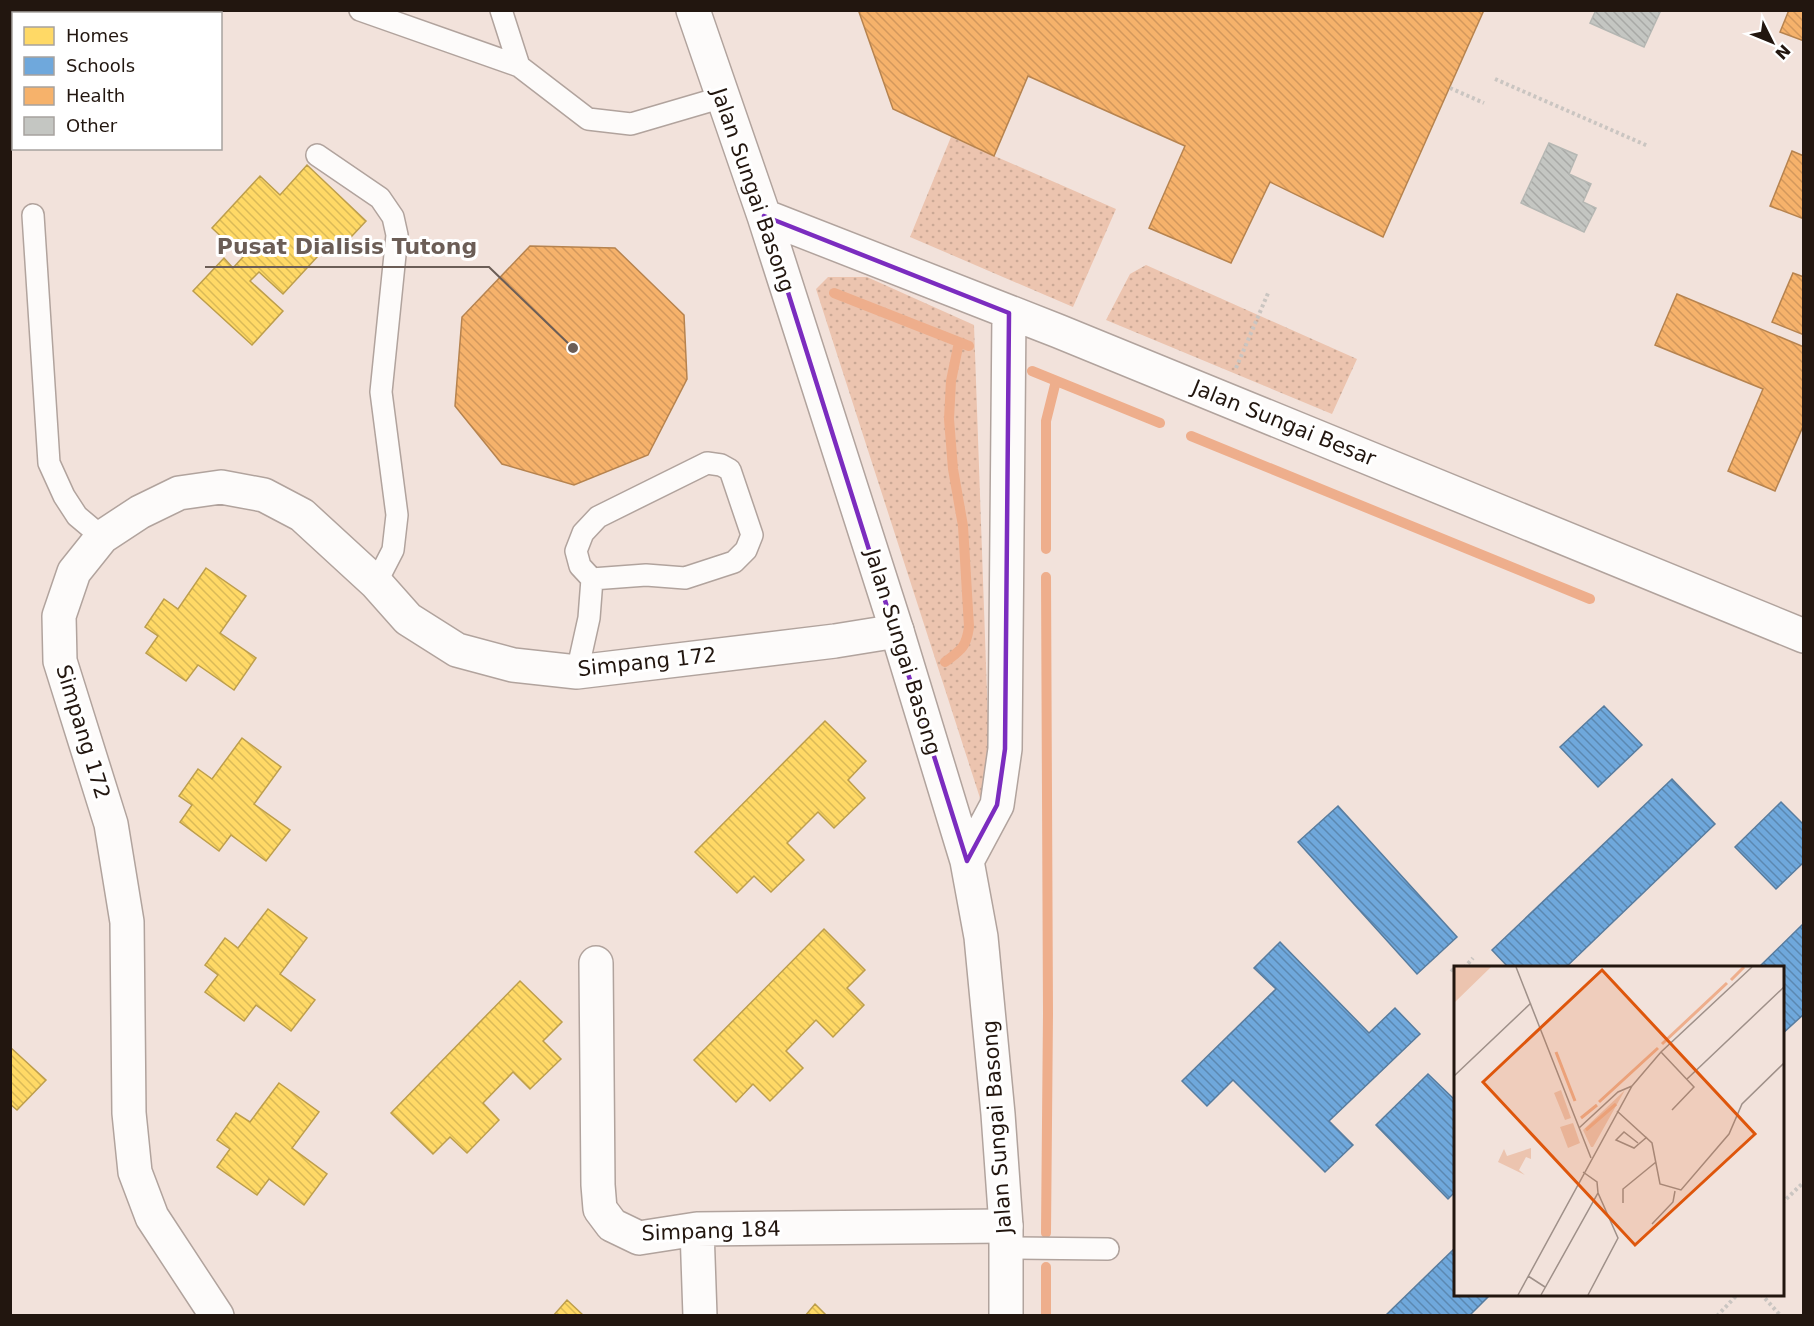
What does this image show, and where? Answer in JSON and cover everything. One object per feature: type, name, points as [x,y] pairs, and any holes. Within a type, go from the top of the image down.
[{"type":"street","name":"Jalan Sungai Basong","points":[[693,10],[764,216],[897,631],[967,861],[981,937],[991,1025],[1006,1237],[1006,1316]]},
{"type":"street","name":"Jalan Sungai Besar","points":[[764,216],[1224,399],[1803,636]]},
{"type":"street","points":[[967,861],[997,805],[1005,749],[1009,313]]},
{"type":"street","name":"Simpang 172","points":[[217,1316],[152,1217],[135,1172],[129,1113],[128,922],[111,824],[60,661],[59,616],[74,572],[102,537],[140,512],[179,493],[221,487],[264,495],[302,515],[376,583],[408,619],[457,650],[513,665],[577,672],[835,641],[897,631]]},
{"type":"street","name":"Simpang 184","points":[[596,963],[600,1209],[612,1225],[639,1238],[697,1229],[1006,1237]]},
{"type":"street","points":[[697,1229],[700,1316]]},
{"type":"lane","points":[[360,10],[519,66],[588,119],[631,124],[723,97]]},
{"type":"lane","points":[[501,10],[519,66]]},
{"type":"lane","points":[[317,154],[380,198],[393,217],[397,235],[381,392],[397,514],[393,550],[376,583]]},
{"type":"lane","points":[[33,215],[49,463],[76,516],[102,537]]},
{"type":"lane","points":[[577,672],[589,618],[592,579],[580,566],[576,551],[583,533],[598,517],[707,463],[722,465],[730,470],[752,535],[746,550],[734,562],[685,578],[646,575],[592,579]]},
{"type":"lane","points":[[1006,1237],[1108,1249]]},
{"type":"path","points":[[1495,79],[1648,146]]},
{"type":"path","points":[[1450,88],[1484,103]]},
{"type":"path","points":[[1224,399],[1269,291]]},
{"type":"path","points":[[1466,966],[1473,958]]},
{"type":"path","points":[[1451,969],[1454,972]]},
{"type":"path","points":[[1784,1201],[1803,1182]]},
{"type":"path","points":[[1717,1316],[1736,1296]]},
{"type":"path","points":[[1763,1296],[1781,1316]]},
{"type":"highlighted area","points":[[764,216],[1009,313],[1005,749],[997,805],[967,861]]},
{"type":"shaded area","points":[[951,137],[1116,209],[1073,307],[910,237]]},
{"type":"shaded area","points":[[1146,265],[1357,359],[1332,414],[1106,320],[1130,274]]},
{"type":"shaded area","points":[[828,277],[867,277],[974,325],[990,778],[980,798],[816,289]]},
{"type":"building: Homes","points":[[10,31],[12,32],[12,128],[10,129]]},
{"type":"building: Homes","points":[[307,165],[366,221],[338,251],[330,243],[283,294],[259,272],[250,281],[283,311],[252,345],[193,291],[224,258],[233,268],[243,257],[212,228],[260,176],[280,195]]},
{"type":"building: Homes","points":[[206,568],[246,596],[220,633],[256,658],[234,690],[198,665],[186,681],[146,653],[158,636],[145,627],[164,599],[178,609]]},
{"type":"building: Homes","points":[[825,721],[866,761],[848,780],[865,798],[834,828],[818,812],[787,843],[804,860],[771,892],[754,876],[737,893],[695,852]]},
{"type":"building: Homes","points":[[242,738],[281,767],[254,804],[290,830],[266,861],[231,835],[219,851],[180,822],[192,805],[179,796],[198,769],[212,779]]},
{"type":"building: Homes","points":[[268,909],[307,938],[280,974],[315,1000],[291,1031],[256,1005],[244,1021],[205,992],[218,975],[205,965],[225,938],[238,948]]},
{"type":"building: Homes","points":[[824,929],[865,970],[847,988],[864,1005],[833,1037],[816,1020],[786,1051],[803,1068],[770,1101],[753,1084],[736,1102],[694,1060]]},
{"type":"building: Homes","points":[[520,981],[562,1022],[543,1041],[561,1059],[530,1089],[513,1072],[483,1103],[499,1120],[467,1153],[450,1137],[433,1154],[391,1113]]},
{"type":"building: Homes","points":[[10,1047],[46,1080],[17,1110],[10,1104]]},
{"type":"building: Homes","points":[[279,1083],[319,1112],[292,1148],[327,1174],[304,1205],[269,1179],[257,1195],[217,1167],[230,1149],[217,1140],[236,1113],[250,1122]]},
{"type":"building: Homes","points":[[567,1300],[584,1316],[553,1316]]},
{"type":"building: Homes","points":[[815,1304],[827,1316],[805,1316]]},
{"type":"building: Schools","points":[[1604,706],[1642,745],[1598,787],[1560,747]]},
{"type":"building: Schools","points":[[1672,779],[1715,824],[1567,966],[1507,966],[1492,950]]},
{"type":"building: Schools","points":[[1781,802],[1804,825],[1804,862],[1776,889],[1735,847]]},
{"type":"building: Schools","points":[[1338,806],[1457,937],[1417,974],[1298,842]]},
{"type":"building: Schools","points":[[1804,923],[1804,1014],[1784,1032],[1784,966],[1760,966]]},
{"type":"building: Schools","points":[[1280,942],[1369,1033],[1395,1008],[1420,1034],[1329,1121],[1353,1145],[1325,1172],[1233,1080],[1207,1106],[1182,1081],[1276,989],[1254,968]]},
{"type":"building: Schools","points":[[1428,1074],[1454,1099],[1454,1193],[1448,1199],[1376,1125]]},
{"type":"building: Schools","points":[[1454,1249],[1454,1296],[1489,1296],[1469,1316],[1385,1316]]},
{"type":"building: Health","points":[[865,10],[1484,10],[1383,237],[1270,182],[1231,263],[1149,228],[1185,146],[1028,76],[994,156],[893,109],[859,12]]},
{"type":"building: Health","points":[[1789,10],[1804,10],[1804,41],[1780,32]]},
{"type":"building: Health","points":[[1792,151],[1804,156],[1804,219],[1770,206]]},
{"type":"building: Health","points":[[530,246],[615,248],[684,315],[687,379],[648,455],[574,485],[502,464],[455,406],[462,317]]},
{"type":"building: Health","points":[[1793,273],[1804,277],[1804,335],[1772,322]]},
{"type":"building: Health","points":[[1677,294],[1804,347],[1804,424],[1775,491],[1728,471],[1763,389],[1655,345]]},
{"type":"building: Other","points":[[1596,10],[1661,10],[1644,47],[1590,23]]},
{"type":"building: Other","points":[[1549,143],[1577,155],[1569,174],[1591,184],[1583,202],[1596,208],[1584,232],[1521,203]]},
{"type":"waterway","points":[[834,293],[969,346]]},
{"type":"waterway","points":[[945,662],[962,648],[969,627],[963,526],[953,469],[949,419],[951,381],[959,342]]},
{"type":"waterway","points":[[1032,371],[1160,423]]},
{"type":"waterway","points":[[1046,549],[1046,421],[1056,381]]},
{"type":"waterway","points":[[1191,436],[1590,599]]},
{"type":"waterway","points":[[1046,577],[1048,1013],[1046,1233]]},
{"type":"waterway","points":[[1046,1267],[1046,1316]]},
{"type":"place","name":"Pusat Dialisis Tutong","points":[[573,348]]}]
